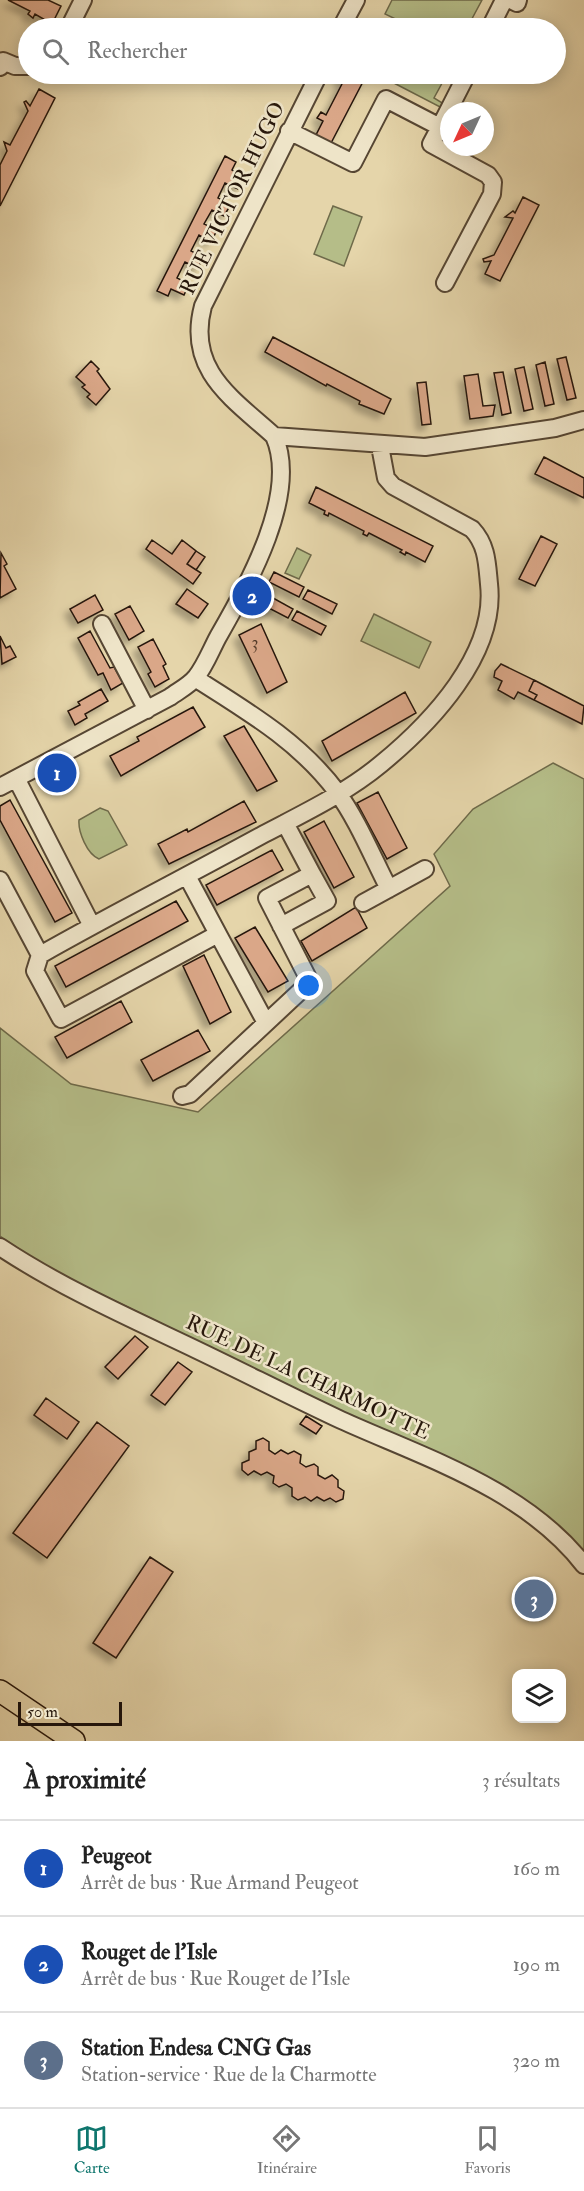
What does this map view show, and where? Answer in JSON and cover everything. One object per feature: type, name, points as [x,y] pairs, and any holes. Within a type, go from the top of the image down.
[{"type":"main road","points":[[0,1691],[74,1741]]},
{"type":"main road","points":[[0,1707],[51,1741]]},
{"type":"street","points":[[74,18],[83,0]]},
{"type":"street","points":[[346,18],[354,0]]},
{"type":"street","points":[[495,18],[504,0]]},
{"type":"street","points":[[511,0],[517,3],[518,0]]},
{"type":"street","points":[[0,67],[3,61],[18,66]]},
{"type":"street","name":"RUE VICTOR HUGO","points":[[274,435],[238,406],[209,372],[200,348],[198,324],[203,306],[314,84]]},
{"type":"street","points":[[453,102],[462,84]]},
{"type":"street","points":[[289,131],[353,163],[386,99],[440,127],[431,144],[440,149]]},
{"type":"street","points":[[445,283],[492,194],[493,182],[488,175],[453,156]]},
{"type":"street","points":[[0,787],[147,710],[170,697],[195,678],[229,618],[270,531],[277,502],[281,463],[274,435],[380,446],[425,447],[555,428],[584,420]]},
{"type":"street","points":[[218,934],[61,1019],[35,971],[40,955],[339,794],[381,765],[402,746],[460,681],[483,636],[490,609],[485,551],[480,538],[472,530],[393,486],[386,478],[380,446]]},
{"type":"street","points":[[102,624],[147,710]]},
{"type":"street","points":[[195,678],[262,720],[314,764],[339,794],[389,889]]},
{"type":"street","points":[[17,780],[92,926]]},
{"type":"street","points":[[281,926],[327,901],[285,823]]},
{"type":"street","points":[[363,903],[425,869]]},
{"type":"street","points":[[182,1096],[190,1094],[310,982],[267,898],[312,874]]},
{"type":"street","points":[[187,876],[267,1023]]},
{"type":"street","points":[[0,880],[40,955]]},
{"type":"street","name":"RUE DE LA CHARMOTTE","points":[[0,1247],[34,1269],[109,1308],[276,1390],[491,1487],[555,1532],[584,1565]]},
{"type":"green space","points":[[392,0],[482,0],[472,18],[393,18],[385,14]]},
{"type":"green space","points":[[396,84],[442,84],[434,98],[441,102],[440,107]]},
{"type":"green space","points":[[333,206],[362,217],[344,266],[314,254]]},
{"type":"green space","points":[[297,548],[311,555],[299,579],[285,573]]},
{"type":"green space","points":[[374,614],[431,642],[419,668],[361,641]]},
{"type":"green space","points":[[553,763],[584,779],[584,1558],[490,1483],[43,1266],[0,1236],[0,1028],[71,1084],[198,1112],[450,886],[434,854],[473,809]]},
{"type":"green space","points":[[100,808],[108,811],[127,845],[99,859],[84,842],[79,820]]},
{"type":"building","points":[[8,0],[48,0],[61,6],[55,18],[42,18],[35,14],[33,18],[28,14],[30,11]]},
{"type":"building","points":[[342,84],[362,84],[330,145],[315,137],[323,121],[317,118],[321,112],[326,115]]},
{"type":"building","points":[[39,89],[55,98],[0,206],[0,165],[7,151],[4,142],[10,145],[28,111],[24,102],[26,101],[30,106]]},
{"type":"building","points":[[225,156],[236,162],[232,170],[244,177],[238,189],[225,183],[218,198],[231,204],[224,216],[212,210],[204,224],[217,230],[211,242],[199,235],[191,251],[203,257],[198,268],[185,262],[177,278],[189,284],[184,295],[171,289],[168,296],[157,291]]},
{"type":"building","points":[[523,197],[539,205],[500,281],[485,274],[491,261],[484,262],[483,259],[494,255],[513,218],[505,217],[513,211],[515,213]]},
{"type":"building","points":[[273,337],[391,399],[384,414],[359,404],[360,401],[327,384],[326,386],[265,352]]},
{"type":"building","points":[[566,357],[576,398],[567,400],[557,359]]},
{"type":"building","points":[[91,361],[99,369],[97,371],[110,389],[96,405],[87,397],[90,394],[82,387],[85,385],[76,377]]},
{"type":"building","points":[[545,362],[554,404],[545,406],[536,365]]},
{"type":"building","points":[[524,367],[533,409],[524,411],[515,369]]},
{"type":"building","points":[[503,372],[511,413],[502,415],[494,373]]},
{"type":"building","points":[[478,374],[483,406],[495,405],[493,416],[470,419],[464,376]]},
{"type":"building","points":[[426,382],[431,424],[422,425],[417,383]]},
{"type":"building","points":[[544,457],[584,478],[584,498],[535,474]]},
{"type":"building","points":[[316,487],[433,546],[425,562],[406,552],[405,555],[400,552],[402,550],[369,533],[367,536],[363,534],[364,531],[329,513],[328,516],[324,514],[325,511],[309,503]]},
{"type":"building","points":[[541,536],[557,544],[535,586],[519,579]]},
{"type":"building","points":[[152,540],[172,554],[182,540],[196,551],[187,564],[201,573],[193,584],[146,549]]},
{"type":"building","points":[[196,551],[205,557],[196,570],[187,564]]},
{"type":"building","points":[[1,553],[7,564],[4,566],[16,589],[0,598]]},
{"type":"building","points":[[274,572],[304,587],[299,597],[269,582]]},
{"type":"building","points":[[187,589],[208,604],[198,618],[176,604]]},
{"type":"building","points":[[308,590],[337,604],[332,614],[303,599]]},
{"type":"building","points":[[264,593],[293,609],[288,618],[259,603]]},
{"type":"building","points":[[95,595],[103,610],[78,623],[70,609]]},
{"type":"building","points":[[130,606],[144,631],[129,640],[115,614]]},
{"type":"building","points":[[297,611],[326,626],[321,635],[292,620]]},
{"type":"building","points":[[261,624],[287,682],[267,693],[239,635]]},
{"type":"building","points":[[90,631],[110,668],[114,667],[123,683],[111,690],[103,673],[98,675],[78,638]]},
{"type":"building","points":[[0,636],[6,648],[10,646],[16,657],[2,664]]},
{"type":"building","points":[[153,639],[166,664],[163,666],[169,679],[155,687],[148,674],[151,672],[138,647]]},
{"type":"building","points":[[501,664],[534,680],[529,691],[537,695],[534,700],[518,692],[514,699],[498,690],[502,681],[494,677],[495,671]]},
{"type":"building","points":[[534,680],[584,706],[582,724],[534,700],[537,695],[529,691]]},
{"type":"building","points":[[101,689],[108,701],[85,714],[87,718],[75,725],[68,711],[80,705],[78,702]]},
{"type":"building","points":[[405,692],[416,713],[332,761],[322,741]]},
{"type":"building","points":[[193,707],[205,727],[121,776],[110,756],[139,741],[137,737]]},
{"type":"building","points":[[244,726],[277,781],[257,791],[224,736]]},
{"type":"building","points":[[378,792],[407,848],[387,859],[357,803]]},
{"type":"building","points":[[10,800],[72,913],[55,922],[0,820],[0,806]]},
{"type":"building","points":[[244,801],[256,822],[169,864],[158,844],[187,829],[188,832]]},
{"type":"building","points":[[324,821],[354,877],[334,888],[304,832]]},
{"type":"building","points":[[272,850],[283,870],[217,905],[206,885]]},
{"type":"building","points":[[176,901],[188,921],[66,987],[55,966]]},
{"type":"building","points":[[356,907],[367,928],[312,961],[301,941]]},
{"type":"building","points":[[255,927],[288,981],[268,992],[235,938]]},
{"type":"building","points":[[204,955],[231,1012],[210,1024],[183,966]]},
{"type":"building","points":[[121,1001],[132,1022],[67,1058],[55,1037]]},
{"type":"building","points":[[198,1030],[210,1051],[153,1081],[141,1060]]},
{"type":"building","points":[[135,1336],[148,1347],[118,1379],[105,1367]]},
{"type":"building","points":[[178,1362],[192,1372],[165,1405],[151,1395]]},
{"type":"building","points":[[46,1398],[79,1422],[67,1439],[34,1415]]},
{"type":"building","points":[[306,1416],[322,1426],[316,1434],[300,1424]]},
{"type":"building","points":[[97,1422],[129,1446],[47,1558],[13,1533]]},
{"type":"building","points":[[263,1438],[269,1442],[269,1450],[275,1454],[281,1450],[288,1454],[294,1451],[301,1455],[300,1463],[306,1467],[314,1464],[318,1467],[318,1475],[325,1479],[332,1475],[338,1480],[338,1487],[344,1491],[343,1499],[336,1502],[330,1498],[324,1501],[317,1497],[311,1501],[305,1497],[298,1500],[292,1496],[292,1488],[286,1484],[279,1487],[273,1483],[274,1476],[267,1472],[261,1475],[254,1471],[248,1475],[242,1470],[242,1463],[249,1460],[249,1452],[256,1449],[256,1441]]},
{"type":"building","points":[[150,1557],[173,1572],[116,1658],[93,1643]]},
{"type":"place","name":"Rouget de l'Isle","points":[[252,596]]},
{"type":"place","name":"Peugeot","points":[[57,773]]},
{"type":"place","name":"Station Endesa CNG Gas","points":[[534,1599]]}]
